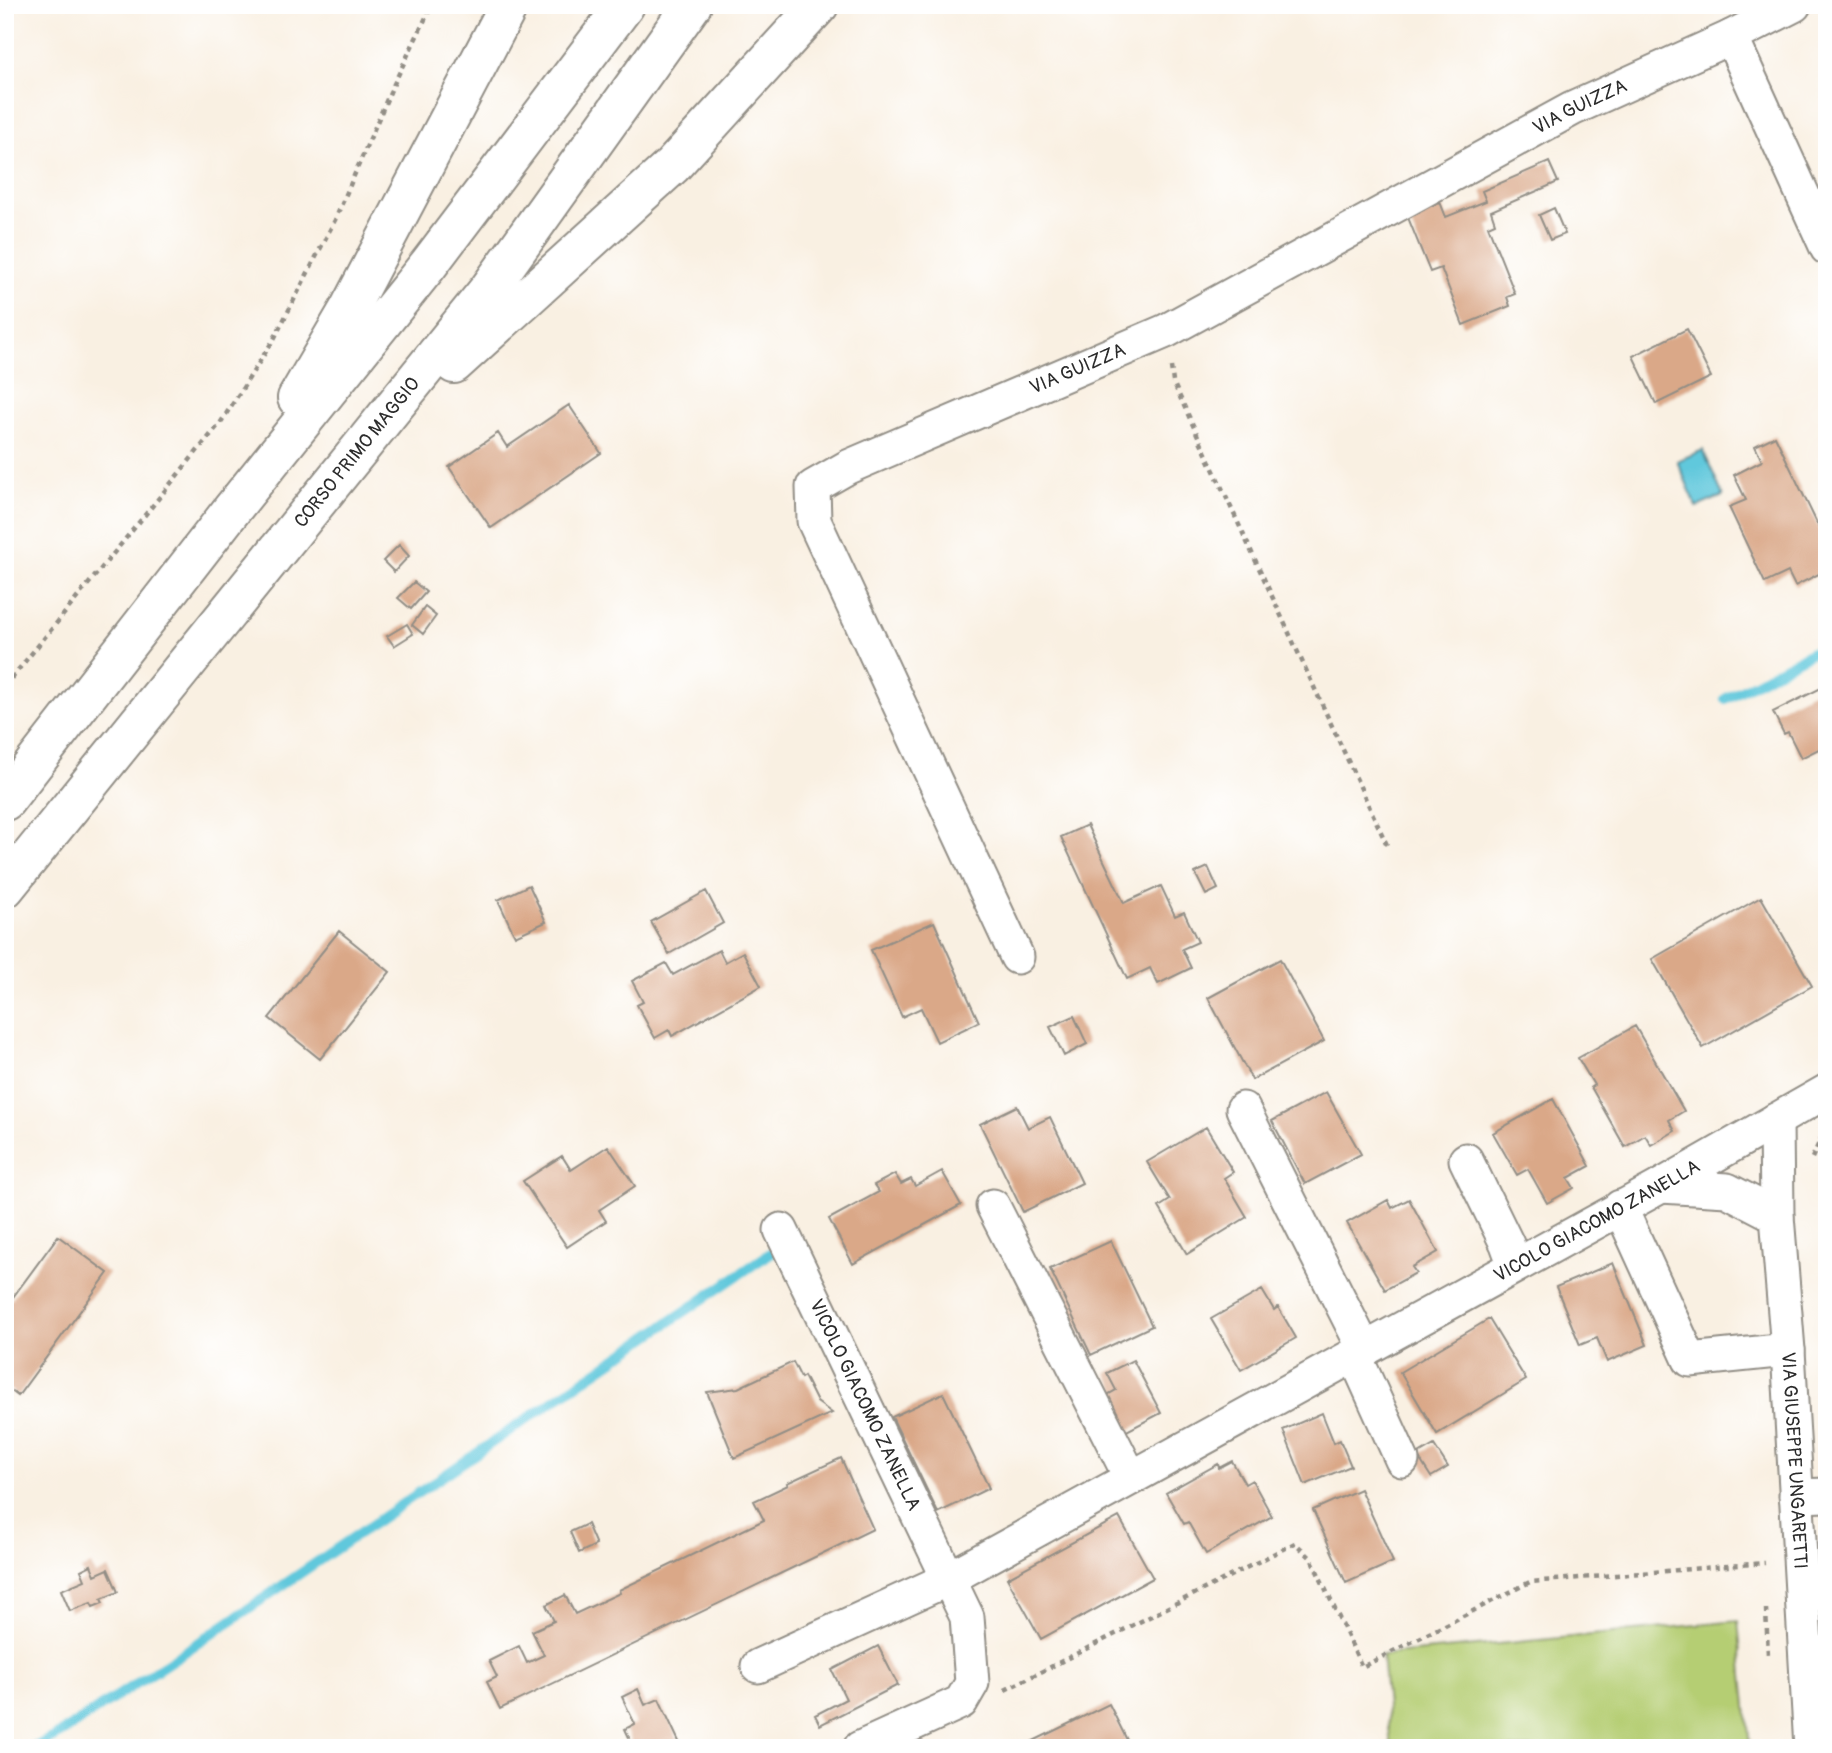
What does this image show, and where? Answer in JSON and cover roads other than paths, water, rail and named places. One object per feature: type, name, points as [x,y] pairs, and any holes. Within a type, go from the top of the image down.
[{"type":"highway","points":[[230,512],[349,309],[509,5]]},
{"type":"highway","points":[[5,801],[230,512],[429,264],[625,5]]},
{"type":"highway","name":"CORSO PRIMO MAGGIO","points":[[5,888],[489,289],[691,5]]},
{"type":"highway","points":[[351,461],[515,307],[672,166],[819,5]]},
{"type":"street","name":"VIA GUIZZA","points":[[1017,957],[814,521],[813,487],[848,467],[1166,331],[1572,109],[1731,37],[1794,5]]},
{"type":"street","points":[[1731,37],[1827,248]]},
{"type":"street","name":"VICOLO GIACOMO ZANELLA","points":[[948,1579],[1661,1186],[1827,1091]]},
{"type":"street","points":[[1243,1109],[1360,1353],[1402,1460]]},
{"type":"street","name":"VIA GIUSEPPE UNGARETTI","points":[[1776,1120],[1777,1216],[1788,1350],[1811,1495],[1811,1748]]},
{"type":"street","points":[[1466,1160],[1515,1266]]},
{"type":"street","points":[[1661,1186],[1727,1190],[1777,1216]]},
{"type":"street","points":[[993,1206],[1131,1478]]},
{"type":"street","points":[[1620,1207],[1690,1360],[1788,1350]]},
{"type":"street","name":"VICOLO GIACOMO ZANELLA","points":[[781,1230],[968,1617],[972,1682],[961,1702],[860,1748]]},
{"type":"street","points":[[758,1666],[948,1579]]},
{"type":"water","points":[[1703,450],[1723,496],[1697,507],[1677,461]]},
{"type":"waterway","points":[[1725,699],[1827,644]]},
{"type":"waterway","points":[[33,1748],[58,1735],[201,1641],[775,1250]]}]
